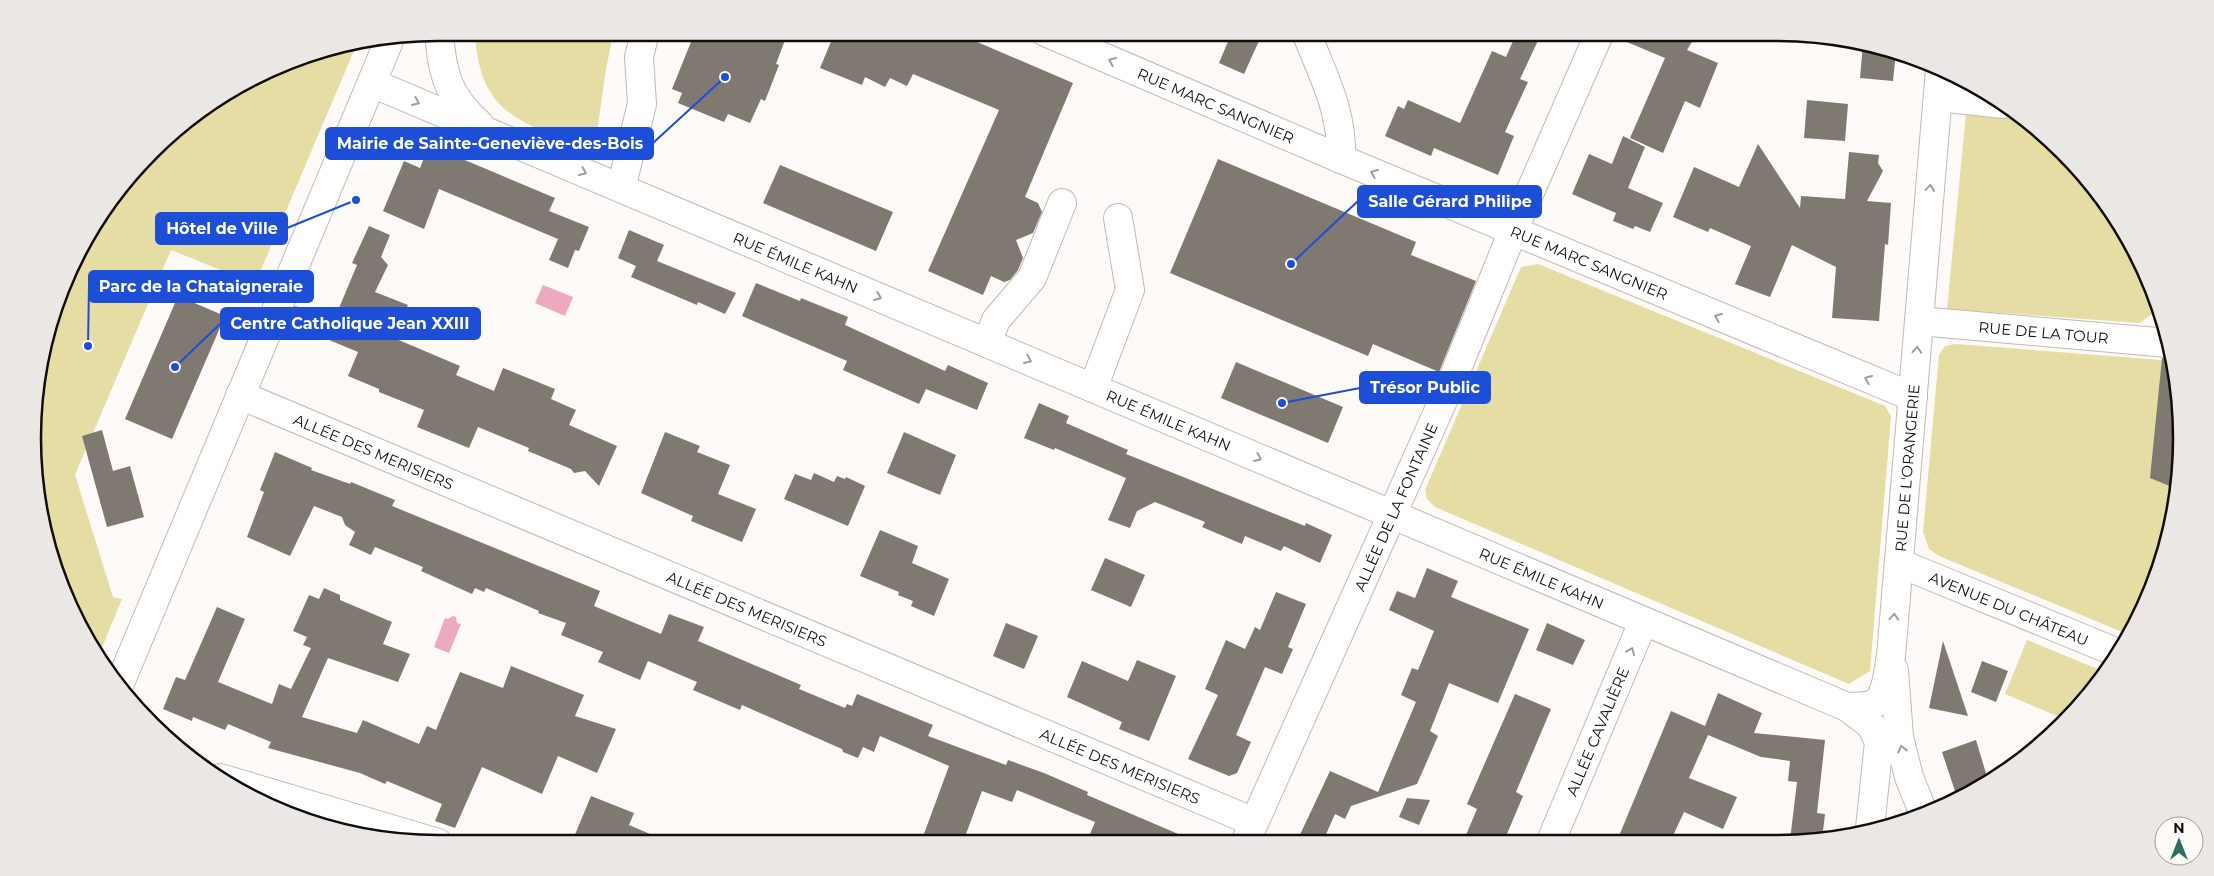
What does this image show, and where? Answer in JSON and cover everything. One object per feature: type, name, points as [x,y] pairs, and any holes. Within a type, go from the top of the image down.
[{"type":"street","name":"RUE ÉMILE KAHN","points":[[441,41],[446,77],[454,97],[467,113],[490,133]]},
{"type":"street","points":[[620,188],[642,104],[639,57],[643,41]]},
{"type":"street","name":"RUE MARC SANGNIER","points":[[1066,41],[1341,159],[1913,397]]},
{"type":"street","points":[[1310,41],[1338,112],[1342,138],[1341,159]]},
{"type":"street","name":"ALLÉE DE LA FONTAINE","points":[[1250,832],[1454,376],[1513,230],[1596,41]]},
{"type":"street","points":[[122,679],[387,45]]},
{"type":"street","name":"RUE DE L'ORANGERIE","points":[[1847,707],[1872,705],[1878,701],[1883,692],[1892,656],[1939,76]]},
{"type":"street","name":"RUE ÉMILE KAHN","points":[[372,83],[1847,707]]},
{"type":"street","points":[[1938,97],[1987,102]]},
{"type":"street","points":[[987,343],[996,320],[1032,278],[1062,203]]},
{"type":"street","points":[[1093,388],[1130,290],[1118,218]]},
{"type":"street","name":"RUE DE LA TOUR","points":[[1919,321],[2161,342]]},
{"type":"street","name":"ALLÉE DES MERISIERS","points":[[240,395],[1250,832]]},
{"type":"street","name":"AVENUE DU CHÂTEAU","points":[[1899,563],[2111,650]]},
{"type":"street","name":"ALLÉE CAVALIÈRE","points":[[1554,835],[1643,622]]},
{"type":"street","points":[[1892,656],[1899,737],[1909,776],[1921,808]]},
{"type":"street","points":[[1847,707],[1871,726],[1876,733],[1878,742],[1870,823]]},
{"type":"street","points":[[1874,782],[1909,776]]},
{"type":"street","points":[[249,787],[401,833]]},
{"type":"shaded area","points":[[476,41],[612,41],[595,146],[589,150],[543,131],[508,112],[495,99],[485,83]]},
{"type":"shaded area","points":[[354,51],[255,284],[171,250],[93,433],[82,436],[86,449],[75,475],[113,597],[122,599],[102,648],[71,590],[62,566],[49,515],[42,464],[42,412],[49,361],[62,310],[71,286],[94,240],[123,196],[157,157],[196,123],[240,94],[286,71],[310,62]]},
{"type":"shaded area","points":[[1968,91],[2018,123],[2038,140],[2057,157],[2091,196],[2120,240],[2143,286],[2153,313],[2140,323],[1947,309]]},
{"type":"shaded area","points":[[1538,264],[1885,406],[1891,416],[1870,671],[1849,684],[1435,507],[1427,499],[1425,490],[1521,267]]},
{"type":"shaded area","points":[[543,285],[573,297],[565,316],[535,303]]},
{"type":"shaded area","points":[[1956,344],[2162,360],[2160,383],[2172,459],[2169,490],[2165,515],[2152,566],[2143,590],[2122,632],[1939,556],[1929,549],[1923,532],[1939,355],[1945,346]]},
{"type":"shaded area","points":[[453,616],[456,617],[457,623],[461,624],[449,653],[434,647],[445,618],[448,619]]},
{"type":"shaded area","points":[[2027,640],[2098,669],[2059,717],[2005,694]]},
{"type":"building","points":[[691,41],[785,41],[776,64],[779,65],[765,101],[761,99],[750,123],[728,114],[724,122],[678,103],[682,93],[672,89]]},
{"type":"building","points":[[831,41],[975,41],[1073,83],[1025,197],[1038,203],[1042,212],[1033,233],[1016,240],[1023,258],[1018,270],[1010,280],[1004,282],[991,276],[983,295],[928,271],[999,110],[913,74],[907,86],[890,78],[885,87],[865,77],[862,85],[820,68]]},
{"type":"building","points":[[1228,41],[1259,41],[1244,74],[1219,63]]},
{"type":"building","points":[[1513,41],[1538,41],[1520,79],[1528,82],[1505,132],[1514,136],[1498,175],[1434,148],[1431,156],[1385,136],[1398,106],[1404,109],[1408,100],[1460,123],[1492,51],[1506,57]]},
{"type":"building","points":[[1625,41],[1692,41],[1687,50],[1718,63],[1700,108],[1685,101],[1663,153],[1630,138],[1665,58]]},
{"type":"building","points":[[1862,51],[1895,60],[1893,81],[1860,78]]},
{"type":"building","points":[[1807,100],[1848,104],[1845,141],[1804,138]]},
{"type":"building","points":[[1623,136],[1645,147],[1628,188],[1663,203],[1650,232],[1635,226],[1633,229],[1613,221],[1616,213],[1572,194],[1589,154],[1612,164]]},
{"type":"building","points":[[1758,144],[1800,208],[1801,196],[1845,199],[1849,152],[1879,155],[1878,163],[1883,171],[1867,201],[1891,203],[1888,245],[1885,244],[1879,321],[1832,318],[1836,267],[1792,245],[1770,297],[1735,284],[1751,246],[1710,228],[1708,232],[1673,217],[1694,167],[1739,187]]},
{"type":"building","points":[[429,145],[555,198],[549,211],[589,227],[579,251],[575,250],[568,268],[549,260],[558,239],[439,189],[424,229],[383,211],[404,161],[420,168]]},
{"type":"building","points":[[1218,159],[1416,242],[1411,255],[1476,281],[1439,372],[1373,344],[1368,356],[1170,273]]},
{"type":"building","points":[[780,165],[893,212],[876,251],[763,203]]},
{"type":"building","points":[[369,226],[390,235],[381,257],[388,265],[375,292],[408,305],[394,338],[460,366],[456,375],[494,391],[503,368],[555,389],[551,399],[576,410],[569,425],[617,446],[599,486],[585,471],[574,473],[571,469],[528,451],[529,448],[478,427],[469,448],[417,427],[424,410],[379,392],[379,389],[348,376],[358,352],[288,323],[295,306],[334,320],[357,265],[352,263]]},
{"type":"building","points":[[629,230],[664,245],[657,261],[736,293],[725,314],[698,302],[697,305],[631,277],[636,266],[618,258]]},
{"type":"building","points":[[756,283],[800,301],[801,298],[848,317],[845,325],[945,371],[948,365],[988,383],[977,410],[926,389],[919,404],[843,370],[847,361],[742,316]]},
{"type":"building","points":[[178,296],[225,316],[172,439],[125,419]]},
{"type":"building","points":[[2162,358],[2164,358],[2172,412],[2173,438],[2169,486],[2150,478]]},
{"type":"building","points":[[1236,362],[1343,407],[1328,443],[1221,398]]},
{"type":"building","points":[[1039,403],[1069,416],[1066,423],[1128,450],[1126,454],[1305,526],[1306,523],[1332,535],[1320,563],[1284,546],[1281,551],[1245,536],[1242,544],[1202,527],[1205,522],[1155,502],[1137,511],[1130,528],[1108,520],[1126,478],[1055,448],[1054,450],[1024,438]]},
{"type":"building","points":[[102,430],[113,471],[130,466],[144,517],[107,527],[82,436]]},
{"type":"building","points":[[665,432],[700,446],[697,452],[730,465],[718,494],[756,509],[742,542],[691,521],[693,516],[641,493]]},
{"type":"building","points":[[904,432],[956,455],[940,495],[887,473]]},
{"type":"building","points":[[275,452],[312,468],[311,470],[350,484],[351,482],[395,500],[392,506],[600,591],[594,606],[661,634],[669,614],[704,627],[698,641],[801,685],[799,689],[845,708],[847,704],[852,706],[857,694],[933,725],[928,736],[1006,765],[1008,760],[1044,773],[1088,792],[1087,795],[1181,835],[1092,835],[1090,834],[1095,822],[1017,790],[1012,802],[982,791],[966,835],[924,835],[949,766],[880,736],[874,752],[863,747],[858,758],[843,752],[842,749],[742,705],[740,710],[693,690],[697,682],[648,661],[640,680],[598,662],[603,652],[561,635],[566,623],[538,613],[539,611],[486,588],[484,592],[475,588],[472,594],[421,571],[423,567],[375,547],[371,555],[349,545],[355,532],[345,525],[342,517],[314,506],[290,556],[247,537],[264,492],[260,490]]},
{"type":"building","points":[[814,473],[834,482],[837,476],[845,479],[846,477],[865,486],[848,526],[784,499],[795,474],[811,480]]},
{"type":"building","points":[[880,530],[918,546],[912,563],[949,579],[934,616],[911,606],[913,601],[898,595],[899,592],[860,576]]},
{"type":"building","points":[[1105,558],[1145,575],[1131,607],[1091,590]]},
{"type":"building","points":[[1427,568],[1458,581],[1451,597],[1529,629],[1498,703],[1449,683],[1430,731],[1438,736],[1417,784],[1351,806],[1345,819],[1335,814],[1326,835],[1300,835],[1330,771],[1378,792],[1416,702],[1401,695],[1412,668],[1418,670],[1434,631],[1389,610],[1397,591],[1415,598]]},
{"type":"building","points":[[324,588],[340,595],[340,600],[392,622],[383,644],[410,654],[398,682],[328,658],[302,717],[357,733],[363,720],[419,744],[427,726],[436,730],[460,672],[503,688],[511,666],[584,695],[575,716],[616,729],[597,773],[558,756],[542,794],[482,767],[455,828],[435,821],[442,804],[387,781],[385,784],[360,773],[268,748],[271,742],[228,724],[225,730],[193,717],[192,721],[163,709],[176,677],[185,680],[217,607],[245,619],[218,682],[272,704],[279,684],[291,689],[311,648],[303,645],[307,637],[293,631],[309,595],[319,599]]},
{"type":"building","points":[[1276,592],[1306,604],[1288,647],[1293,649],[1282,674],[1265,667],[1236,735],[1251,742],[1237,773],[1229,776],[1188,759],[1218,695],[1205,689],[1226,640],[1245,649],[1255,627],[1260,630]]},
{"type":"building","points":[[1006,623],[1038,636],[1024,669],[993,656]]},
{"type":"building","points":[[1547,623],[1585,640],[1573,665],[1536,650]]},
{"type":"building","points":[[1943,641],[1968,716],[1929,708]]},
{"type":"building","points":[[1137,660],[1176,676],[1149,741],[1119,729],[1122,722],[1067,697],[1082,661],[1128,681]]},
{"type":"building","points":[[1982,661],[2008,671],[1996,702],[1971,692]]},
{"type":"building","points":[[1718,693],[1762,713],[1754,733],[1825,740],[1817,813],[1825,814],[1823,832],[1791,834],[1797,782],[1788,781],[1790,761],[1761,757],[1708,735],[1689,778],[1737,797],[1723,829],[1684,812],[1673,835],[1619,835],[1671,711],[1705,726]]},
{"type":"building","points":[[1515,694],[1551,709],[1516,792],[1523,796],[1507,835],[1466,835],[1477,809],[1467,804]]},
{"type":"building","points":[[1976,740],[1986,774],[1955,792],[1942,752]]},
{"type":"building","points":[[591,796],[634,813],[629,825],[652,835],[575,835]]},
{"type":"building","points":[[1407,798],[1430,800],[1419,825],[1399,817]]},
{"type":"place","name":"Mairie de Sainte-Geneviève-des-Bois","points":[[725,77]]},
{"type":"place","name":"Hôtel de Ville","points":[[356,200]]},
{"type":"place","name":"Salle Gérard Philipe","points":[[1291,264]]},
{"type":"place","name":"Parc de la Chataigneraie","points":[[88,346]]},
{"type":"place","name":"Centre Catholique Jean XXIII","points":[[175,367]]},
{"type":"place","name":"Trésor Public","points":[[1282,403]]}]
